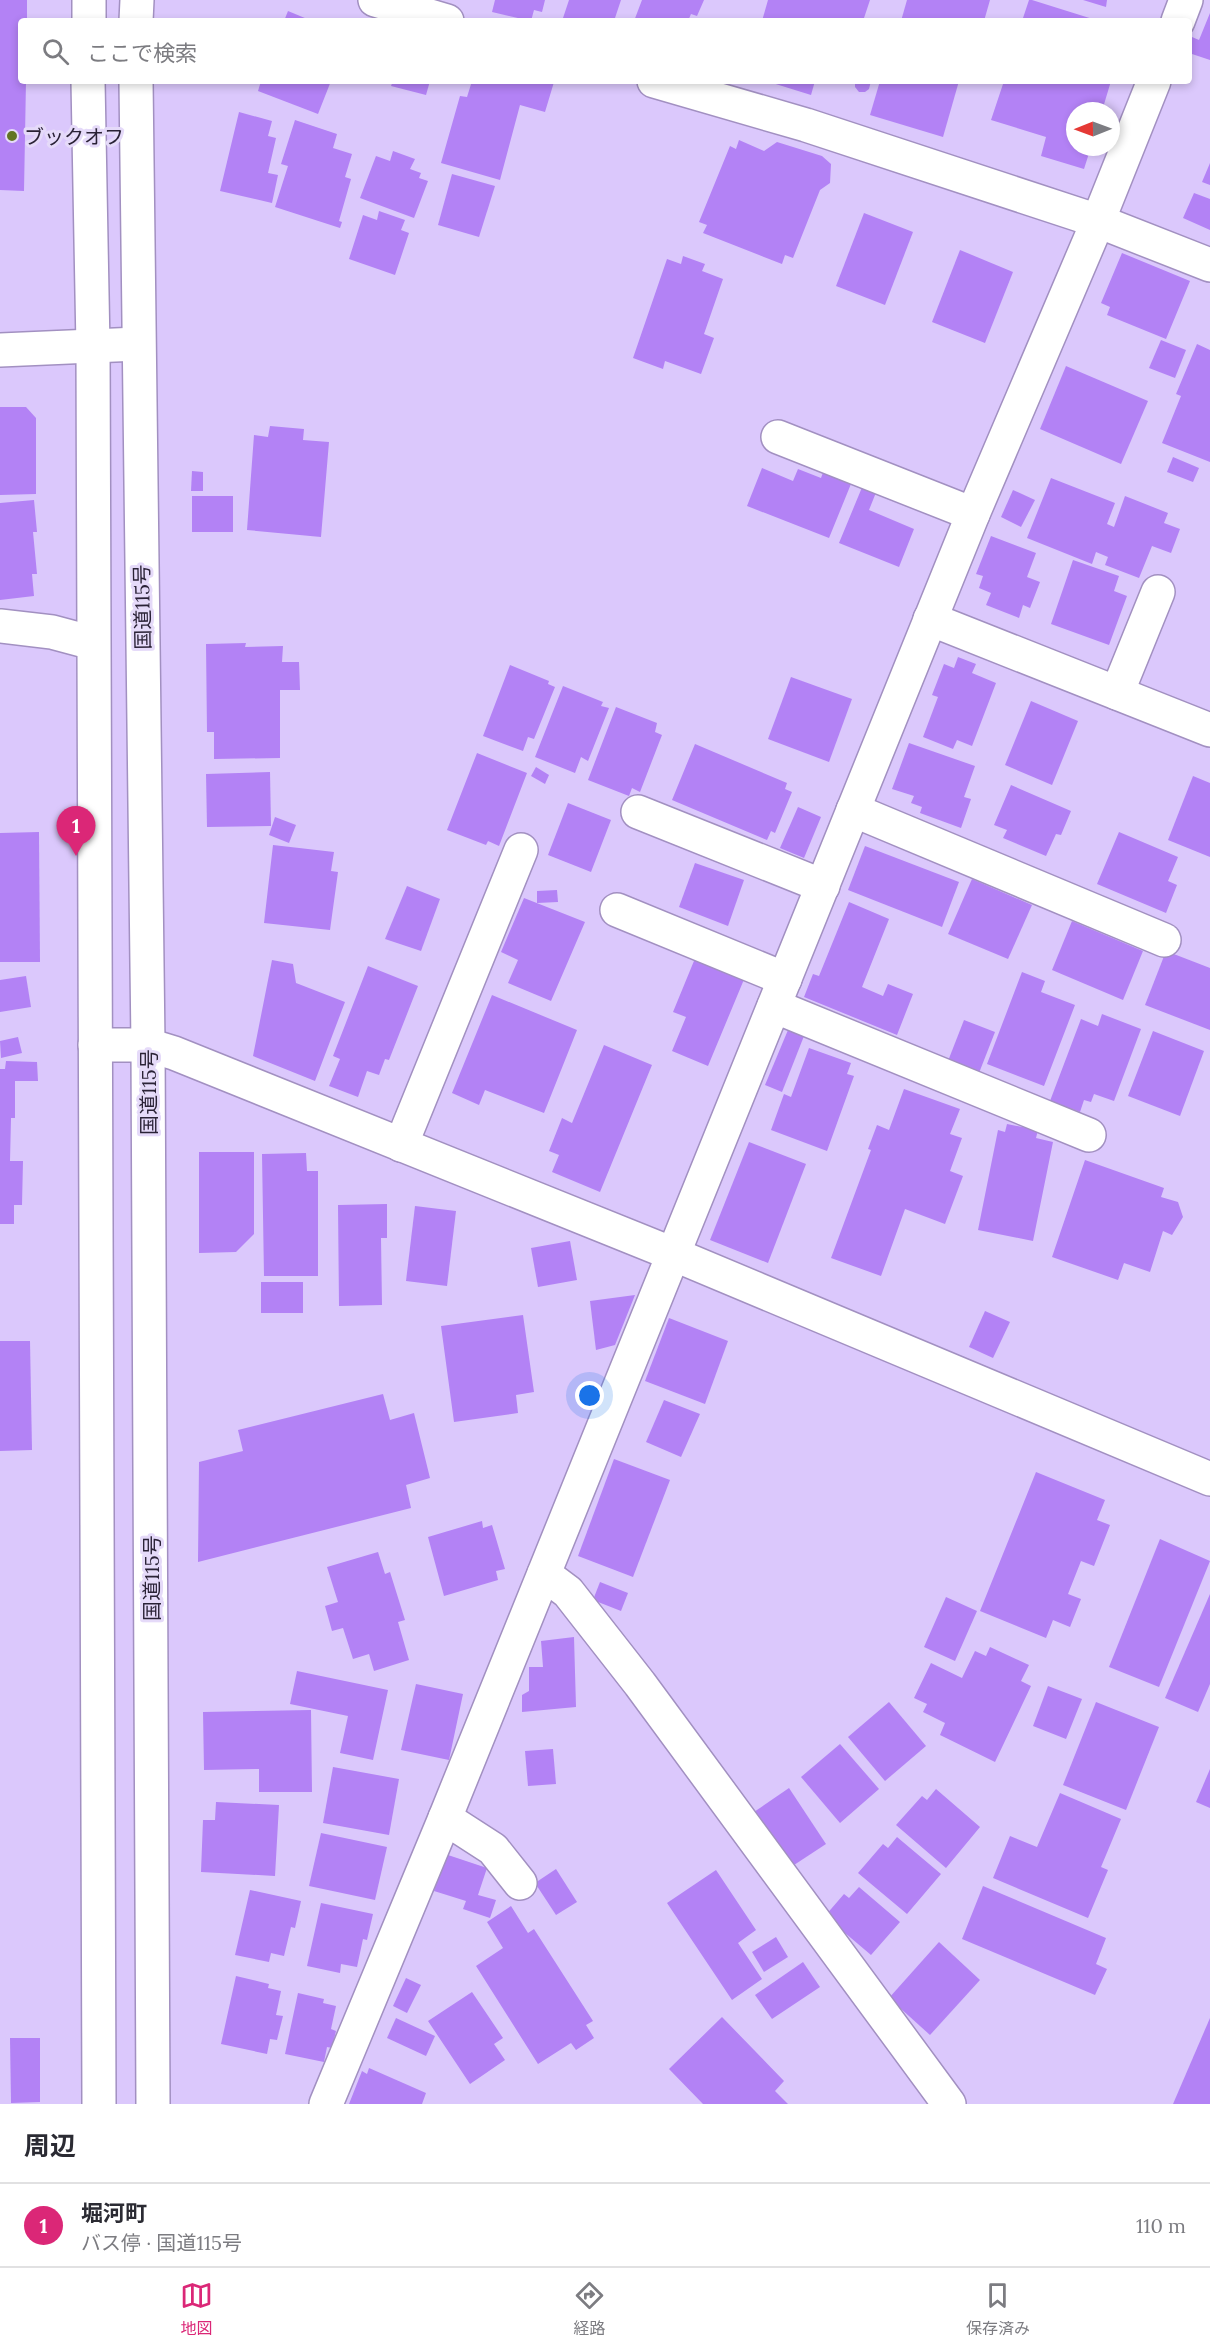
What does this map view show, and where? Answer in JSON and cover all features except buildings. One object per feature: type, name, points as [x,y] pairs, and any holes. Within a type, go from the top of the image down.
[{"type":"main road","points":[[89,0],[89,18]]},
{"type":"main road","points":[[136,18],[137,0]]},
{"type":"main road","points":[[375,0],[437,18]]},
{"type":"main road","points":[[1179,18],[1186,0]]},
{"type":"main road","points":[[88,84],[93,347],[99,2104]]},
{"type":"main road","name":"国道115号","points":[[136,84],[148,1045],[153,2104]]},
{"type":"main road","points":[[664,84],[806,125],[1098,220],[1210,266]]},
{"type":"main road","points":[[326,2104],[445,1818],[930,619],[1153,84]]},
{"type":"main road","points":[[0,350],[138,344]]},
{"type":"main road","points":[[778,437],[973,514]]},
{"type":"main road","points":[[1117,693],[1158,591]]},
{"type":"main road","points":[[930,619],[1210,730]]},
{"type":"main road","points":[[0,626],[52,632],[93,643]]},
{"type":"main road","points":[[853,810],[1164,940]]},
{"type":"main road","points":[[638,812],[823,886]]},
{"type":"main road","points":[[401,1145],[521,850]]},
{"type":"main road","points":[[617,910],[779,993],[1089,1135]]},
{"type":"main road","points":[[95,1045],[148,1045],[174,1053],[673,1254],[1210,1479]]},
{"type":"main road","points":[[544,1574],[568,1592],[640,1684],[949,2104]]},
{"type":"main road","points":[[445,1818],[494,1849],[520,1883]]},
{"type":"place","name":"ブックオフ","points":[[12,136]]},
{"type":"place","name":"堀河町","points":[[76,856]]}]
